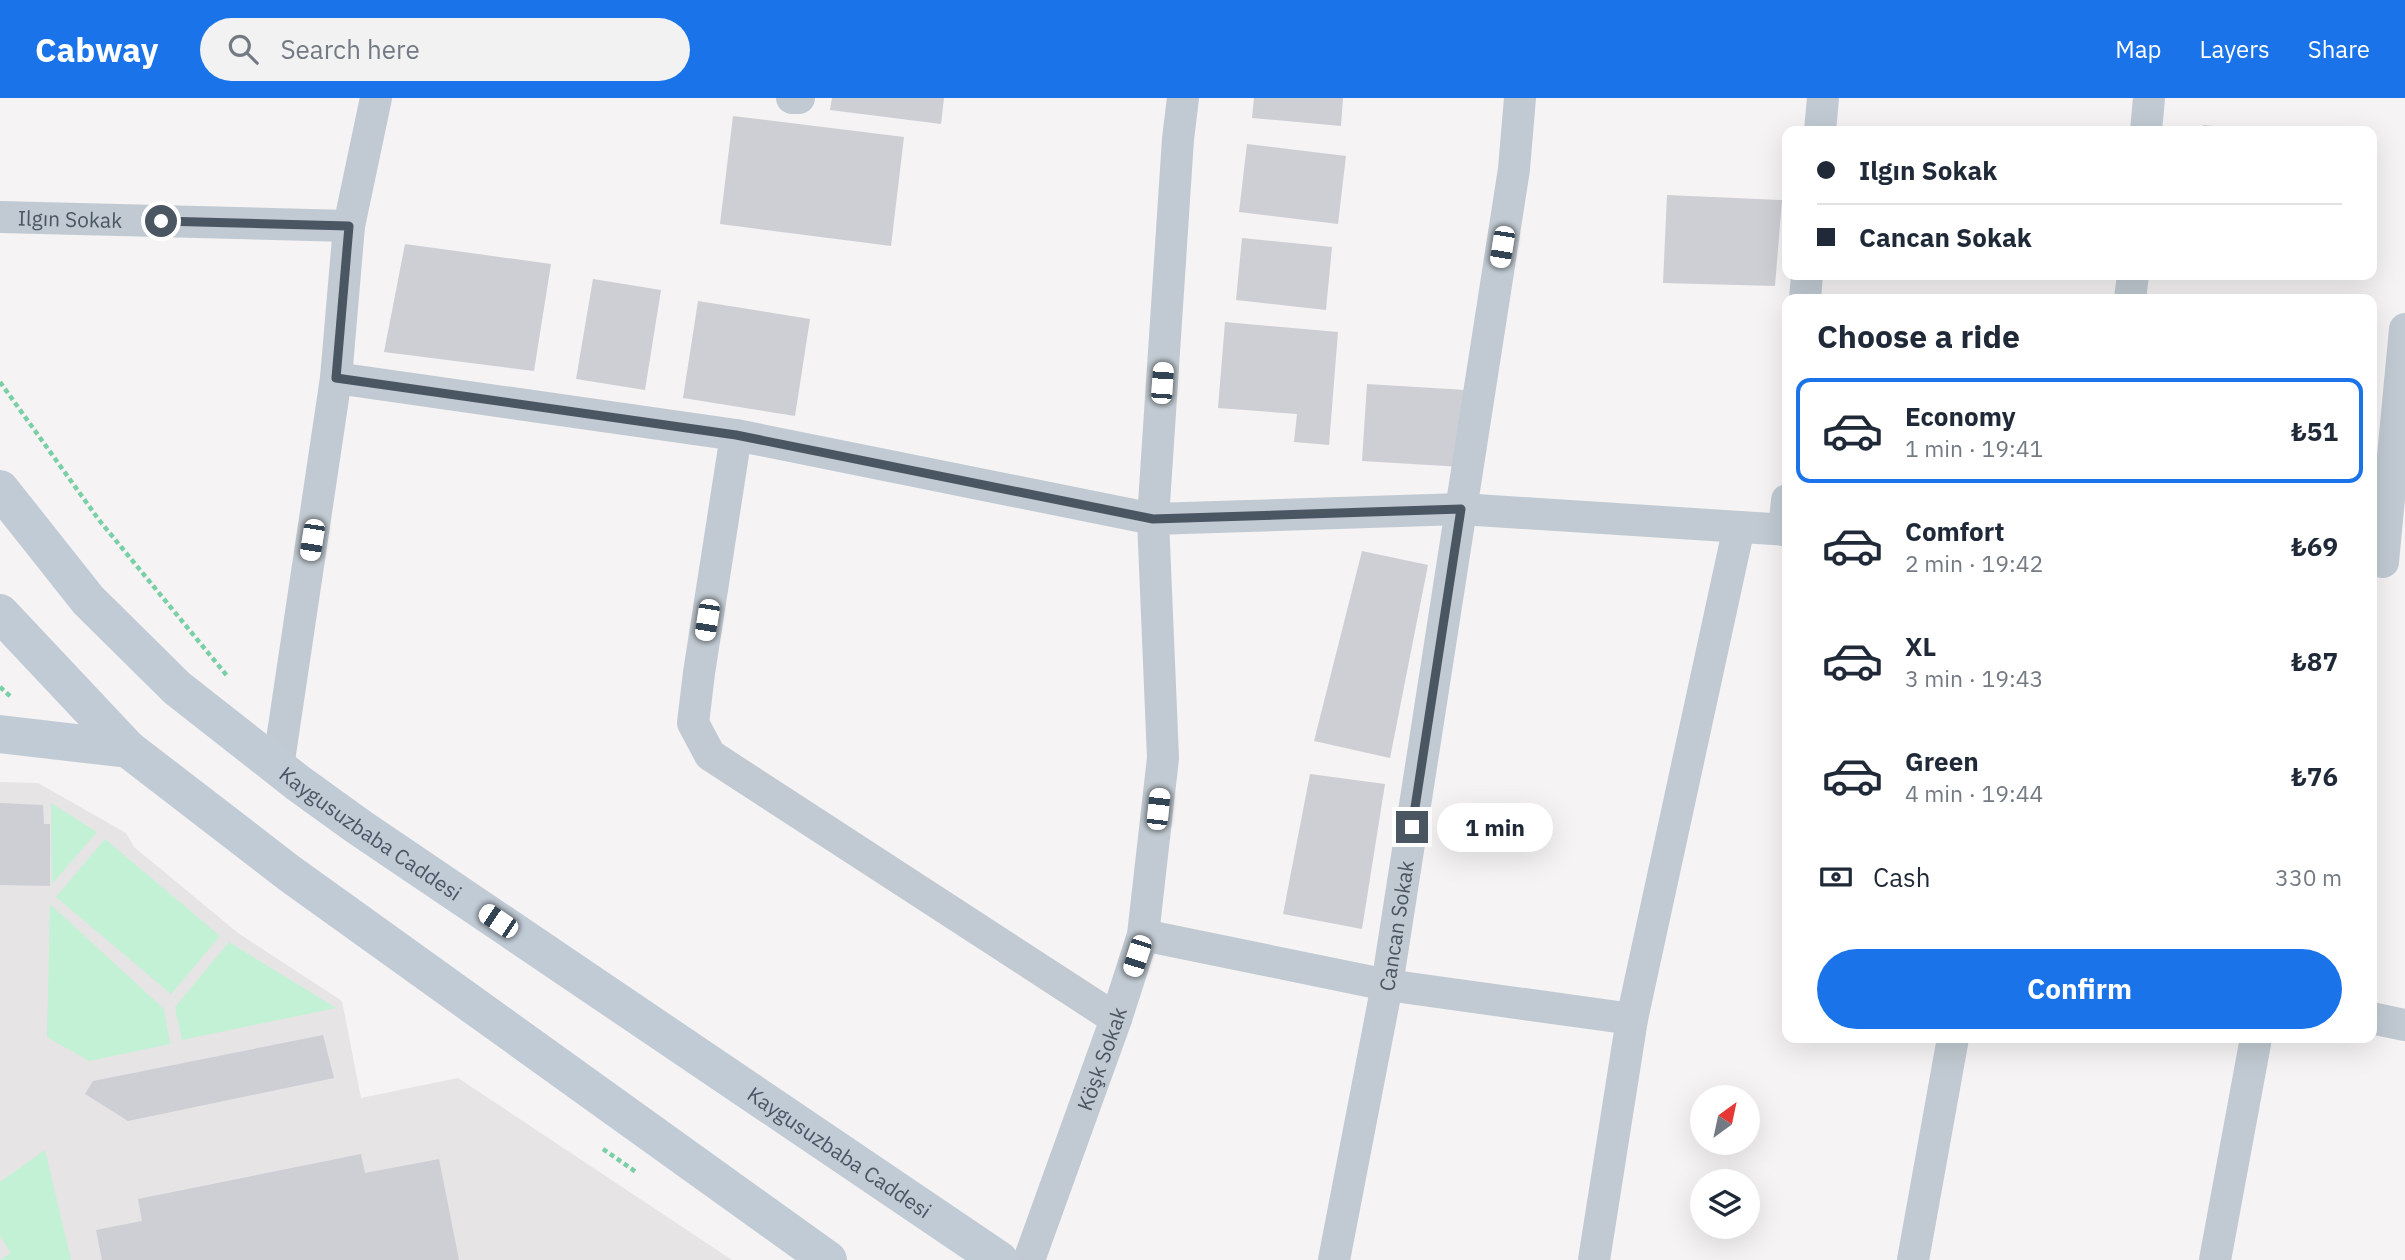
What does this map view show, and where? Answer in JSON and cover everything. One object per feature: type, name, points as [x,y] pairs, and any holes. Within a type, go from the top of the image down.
[{"type":"main road","name":"Kaygusuzbaba Caddesi","points":[[0,489],[108,620],[177,688],[278,767],[382,843],[999,1260]]},
{"type":"main road","points":[[0,612],[128,749],[289,873],[828,1260]]},
{"type":"main road","points":[[0,734],[128,749]]},
{"type":"street","points":[[278,767],[336,378],[349,226],[376,98]]},
{"type":"street","points":[[793,98],[799,98]]},
{"type":"street","name":"Köşk Sokak","points":[[1028,1260],[1116,1019],[1143,935],[1163,758],[1153,519],[1183,98]]},
{"type":"street","name":"Cancan Sokak","points":[[1334,1260],[1387,985],[1514,169],[1520,98]]},
{"type":"street","points":[[1820,126],[1823,98]]},
{"type":"street","points":[[2146,126],[2149,98]]},
{"type":"street","name":"Ilgın Sokak","points":[[0,217],[349,226]]},
{"type":"street","points":[[2386,562],[2405,329]]},
{"type":"street","points":[[336,378],[736,435],[1153,519],[1461,509],[1739,527],[1782,521]]},
{"type":"street","points":[[736,435],[693,723],[710,755],[1116,1019]]},
{"type":"street","points":[[1594,1260],[1632,1019],[1739,527]]},
{"type":"street","points":[[1143,935],[1387,985],[1632,1019]]},
{"type":"street","points":[[2377,1019],[2405,1025]]},
{"type":"street","points":[[1913,1260],[1951,1043]]},
{"type":"street","points":[[2216,1260],[2255,1043]]},
{"type":"path","points":[[0,382],[99,520],[230,679]]},
{"type":"shaded area","points":[[0,782],[38,783],[126,833],[134,847],[238,933],[342,1001],[361,1098],[458,1078],[732,1260],[0,1260]]},
{"type":"green space","points":[[51,803],[97,832],[52,884]]},
{"type":"green space","points":[[105,839],[220,936],[171,994],[56,897]]},
{"type":"green space","points":[[50,904],[164,1009],[170,1044],[89,1061],[47,1037]]},
{"type":"green space","points":[[229,942],[336,1008],[182,1040],[175,1007]]},
{"type":"green space","points":[[45,1150],[71,1260],[0,1260],[11,1253],[0,1236],[0,1182]]},
{"type":"building","points":[[832,98],[944,98],[941,124],[830,110]]},
{"type":"building","points":[[1254,98],[1343,98],[1341,126],[1252,118]]},
{"type":"building","points":[[733,116],[904,137],[891,246],[720,224]]},
{"type":"building","points":[[1247,144],[1346,156],[1338,224],[1239,212]]},
{"type":"building","points":[[1667,195],[1782,200],[1775,286],[1663,283]]},
{"type":"building","points":[[1242,238],[1332,247],[1326,310],[1236,300]]},
{"type":"building","points":[[405,244],[551,264],[534,371],[384,352]]},
{"type":"building","points":[[593,279],[661,290],[645,390],[576,379]]},
{"type":"building","points":[[698,301],[810,319],[795,416],[683,398]]},
{"type":"building","points":[[1225,322],[1338,332],[1329,445],[1294,442],[1297,414],[1218,408]]},
{"type":"building","points":[[1367,384],[1466,390],[1462,467],[1362,461]]},
{"type":"building","points":[[1362,551],[1428,565],[1390,758],[1314,741]]},
{"type":"building","points":[[1310,774],[1385,784],[1362,929],[1283,914]]},
{"type":"building","points":[[0,803],[43,805],[44,824],[50,824],[50,886],[0,885]]},
{"type":"building","points":[[323,1035],[334,1078],[128,1121],[85,1094],[93,1081]]},
{"type":"building","points":[[361,1154],[365,1173],[439,1159],[459,1260],[102,1260],[96,1230],[142,1221],[138,1199]]},
{"type":"route","points":[[161,221],[349,226],[336,378],[736,435],[1153,519],[1461,509],[1412,827]]}]
